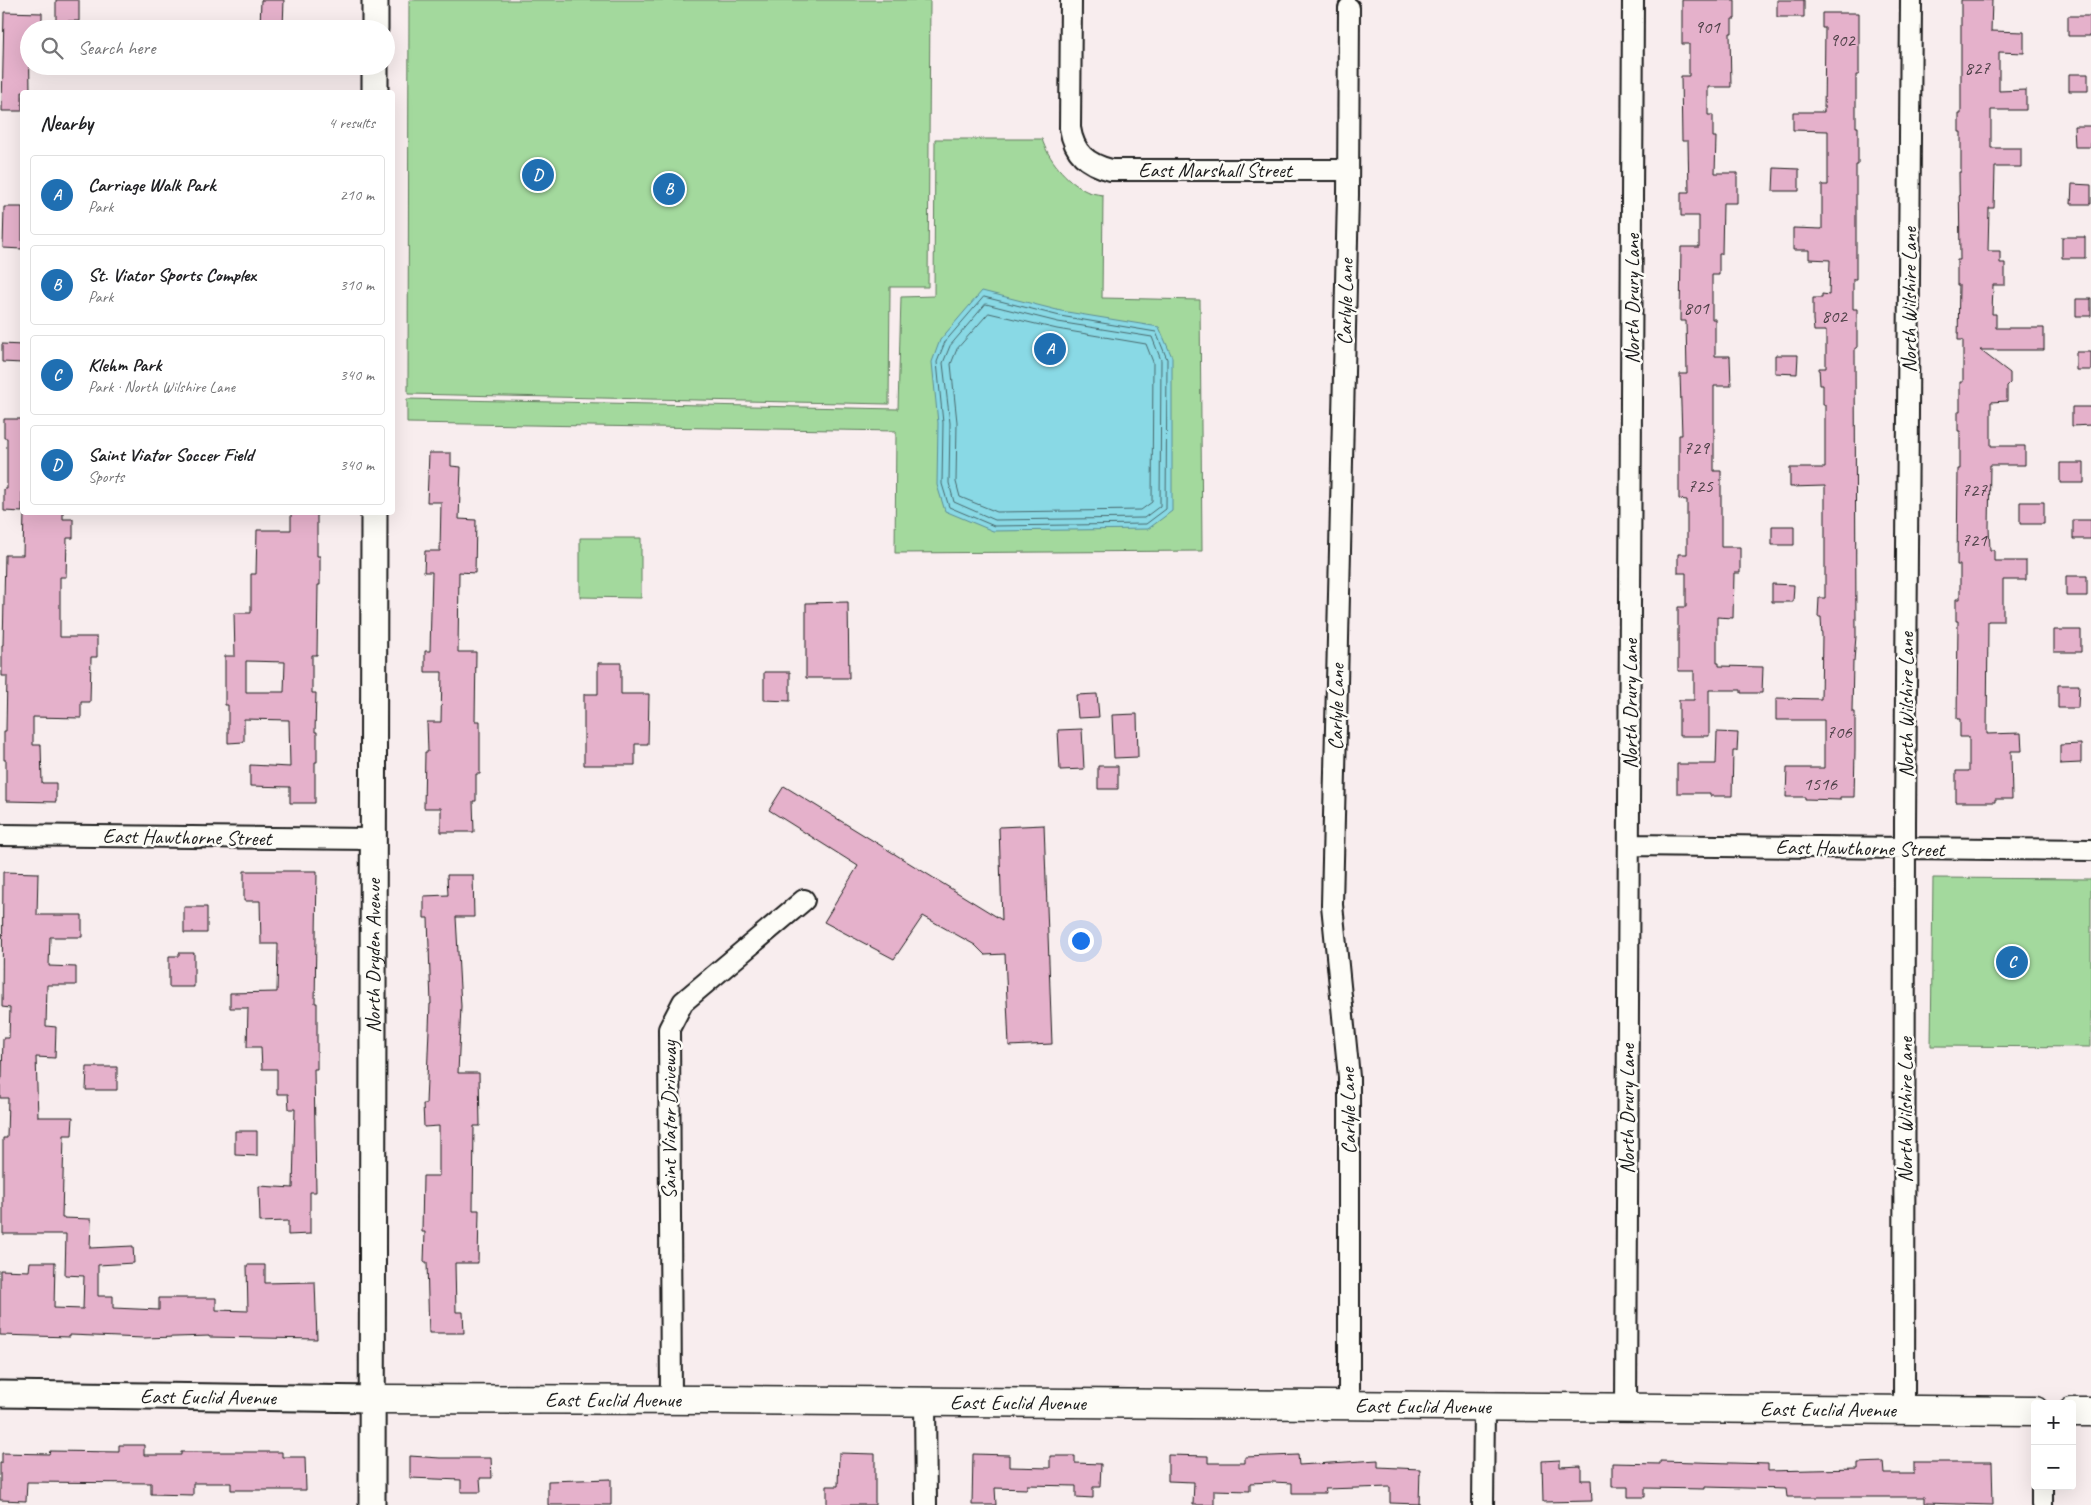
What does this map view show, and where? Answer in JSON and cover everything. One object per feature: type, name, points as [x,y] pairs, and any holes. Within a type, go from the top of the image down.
[{"type":"main road","name":"East Euclid Avenue","points":[[374,1399],[2031,1411]]},
{"type":"main road","points":[[2076,1412],[2091,1412]]},
{"type":"street","points":[[375,0],[375,20]]},
{"type":"street","name":"East Marshall Street","points":[[1070,0],[1070,128],[1072,142],[1084,158],[1098,167],[1111,170],[1348,170]]},
{"type":"street","name":"North Drury Lane","points":[[1626,1408],[1633,0]]},
{"type":"street","name":"North Wilshire Lane","points":[[1904,1410],[1905,848],[1911,0]]},
{"type":"street","name":"Carlyle Lane","points":[[1349,8],[1348,170],[1332,905],[1349,1077],[1349,1406]]},
{"type":"street","points":[[375,75],[375,90]]},
{"type":"street","name":"North Dryden Avenue","points":[[372,1505],[374,1399],[374,515]]},
{"type":"street","name":"East Hawthorne Street","points":[[0,836],[373,839]]},
{"type":"street","name":"East Hawthorne Street","points":[[1629,845],[2091,850]]},
{"type":"street","name":"Saint Viator Driveway","points":[[671,1400],[669,1029],[683,1002],[804,900]]},
{"type":"street","name":"East Euclid Avenue","points":[[0,1394],[374,1399]]},
{"type":"street","points":[[925,1402],[926,1505]]},
{"type":"street","points":[[1483,1505],[1484,1407]]},
{"type":"street","points":[[2042,1490],[2042,1505]]},
{"type":"green space","points":[[409,0],[930,0],[928,287],[890,287],[889,404],[408,394]]},
{"type":"green space","points":[[935,139],[1042,139],[1053,161],[1071,181],[1086,191],[1103,195],[1102,298],[1200,300],[1202,551],[895,553],[896,431],[407,423],[407,399],[898,409],[901,297],[934,296]]},
{"type":"green space","points":[[580,538],[641,538],[641,598],[580,597]]},
{"type":"green space","points":[[1933,878],[2091,879],[2091,1047],[1931,1046]]},
{"type":"water","points":[[982,291],[1061,311],[1159,327],[1172,357],[1172,511],[1148,529],[993,531],[945,511],[937,485],[938,423],[932,362],[940,340]]},
{"type":"building","points":[[56,0],[79,0],[79,20],[56,20]]},
{"type":"building","points":[[261,0],[284,0],[283,20],[260,20]]},
{"type":"building","points":[[1682,0],[1735,0],[1735,19],[1732,19],[1732,33],[1730,33],[1731,87],[1708,87],[1708,115],[1713,115],[1713,137],[1716,137],[1715,173],[1737,173],[1737,203],[1723,203],[1722,254],[1719,254],[1719,275],[1712,275],[1712,319],[1715,319],[1715,356],[1730,356],[1731,386],[1714,386],[1714,471],[1721,471],[1721,547],[1740,547],[1740,573],[1734,573],[1733,618],[1717,617],[1717,663],[1719,663],[1719,666],[1763,667],[1762,693],[1741,693],[1741,690],[1709,690],[1709,736],[1679,736],[1679,700],[1694,700],[1694,671],[1678,671],[1678,607],[1686,607],[1686,573],[1678,573],[1678,554],[1687,554],[1687,500],[1679,499],[1679,435],[1682,435],[1680,374],[1687,374],[1686,321],[1680,321],[1681,247],[1699,247],[1699,216],[1681,216],[1681,192],[1689,192],[1688,141],[1682,141],[1681,76],[1689,76],[1689,44],[1682,44]]},
{"type":"building","points":[[1777,0],[1804,0],[1804,17],[1777,17]]},
{"type":"building","points":[[1961,0],[1992,0],[1991,31],[2024,32],[2024,53],[1999,52],[1999,91],[2026,90],[2026,110],[1991,110],[1991,148],[2021,148],[2021,167],[1995,167],[1994,208],[1989,208],[1988,251],[2000,251],[2000,263],[2005,263],[2005,285],[1993,285],[1992,314],[1996,314],[1996,328],[2044,328],[2044,350],[1980,350],[2010,373],[2010,383],[2007,386],[2007,401],[1991,402],[1991,446],[2025,446],[2025,465],[1990,465],[1989,528],[1990,550],[1994,550],[1994,561],[2026,561],[2026,580],[2003,580],[2003,621],[1988,621],[1987,734],[2021,733],[2022,751],[2011,751],[2012,799],[1995,799],[1995,802],[1956,802],[1956,771],[1969,771],[1969,737],[1960,737],[1960,719],[1957,719],[1958,621],[1956,621],[1956,599],[1960,599],[1960,565],[1957,565],[1958,469],[1960,469],[1958,411],[1960,411],[1960,382],[1963,382],[1963,340],[1958,340],[1959,285],[1957,285],[1957,260],[1960,260],[1959,172],[1961,172],[1961,132],[1959,132],[1959,114],[1961,114]]},
{"type":"building","points":[[4,12],[42,13],[42,20],[20,20],[20,75],[30,75],[30,90],[20,90],[20,111],[2,111]]},
{"type":"building","points":[[1822,13],[1859,13],[1859,75],[1856,75],[1858,165],[1856,165],[1856,279],[1853,279],[1853,309],[1857,309],[1857,348],[1855,348],[1856,636],[1853,661],[1852,712],[1855,712],[1854,797],[1840,797],[1840,800],[1786,797],[1787,768],[1824,768],[1824,720],[1776,720],[1776,698],[1821,699],[1822,636],[1821,617],[1818,617],[1819,598],[1825,598],[1825,486],[1790,487],[1790,468],[1825,468],[1825,405],[1823,405],[1823,385],[1820,385],[1819,368],[1826,368],[1826,331],[1814,331],[1813,298],[1822,298],[1822,294],[1829,295],[1830,260],[1809,259],[1809,250],[1793,250],[1793,228],[1822,229],[1822,185],[1828,185],[1828,131],[1793,130],[1793,112],[1824,112],[1825,28],[1822,28]]},
{"type":"building","points":[[2068,16],[2090,16],[2090,36],[2068,36]]},
{"type":"building","points":[[2069,74],[2088,74],[2088,91],[2069,91]]},
{"type":"building","points":[[2074,126],[2091,126],[2091,147],[2075,147]]},
{"type":"building","points":[[1774,168],[1799,169],[1799,191],[1773,191]]},
{"type":"building","points":[[2072,184],[2091,185],[2091,204],[2071,204]]},
{"type":"building","points":[[4,207],[20,207],[20,249],[3,248]]},
{"type":"building","points":[[2062,237],[2085,237],[2085,258],[2062,258]]},
{"type":"building","points":[[2076,299],[2091,299],[2091,316],[2076,316]]},
{"type":"building","points":[[2,344],[20,345],[20,363],[2,362]]},
{"type":"building","points":[[2076,352],[2091,352],[2091,370],[2076,370]]},
{"type":"building","points":[[1775,355],[1798,355],[1797,374],[1775,373]]},
{"type":"building","points":[[2072,407],[2091,407],[2091,425],[2072,426]]},
{"type":"building","points":[[4,419],[20,419],[20,512],[4,511],[4,489],[7,489],[7,438],[4,438]]},
{"type":"building","points":[[429,453],[451,453],[451,466],[461,467],[459,519],[476,520],[475,573],[459,572],[458,652],[476,652],[475,721],[480,721],[480,774],[476,774],[476,801],[473,801],[474,832],[441,832],[441,808],[424,808],[425,752],[428,752],[427,722],[441,722],[442,672],[425,672],[425,651],[430,651],[432,572],[424,572],[425,551],[440,551],[441,502],[427,502]]},
{"type":"building","points":[[2060,463],[2084,463],[2084,483],[2060,483]]},
{"type":"building","points":[[2020,502],[2044,502],[2044,524],[2020,524]]},
{"type":"building","points":[[24,515],[63,515],[63,519],[73,519],[73,538],[67,538],[66,577],[60,577],[60,637],[97,637],[97,657],[91,657],[90,702],[81,702],[81,718],[33,717],[33,745],[41,745],[42,783],[56,783],[56,802],[6,801],[4,731],[6,731],[7,676],[2,676],[5,555],[23,555]]},
{"type":"building","points":[[291,515],[317,515],[317,556],[320,556],[320,585],[318,585],[317,655],[312,655],[312,693],[316,693],[315,732],[317,732],[315,803],[290,803],[290,787],[250,786],[250,765],[290,767],[289,720],[244,719],[244,742],[228,743],[228,705],[225,705],[225,656],[235,656],[234,613],[251,613],[251,574],[256,574],[257,530],[291,530]],"holes":[[[246,661],[285,662],[284,692],[246,692]]]},
{"type":"building","points":[[2073,520],[2091,520],[2091,539],[2073,539]]},
{"type":"building","points":[[1772,526],[1794,526],[1794,545],[1772,545]]},
{"type":"building","points":[[2066,576],[2087,576],[2087,596],[2066,596]]},
{"type":"building","points":[[1772,584],[1794,585],[1793,602],[1772,602]]},
{"type":"building","points":[[848,602],[849,678],[806,678],[806,603]]},
{"type":"building","points":[[2054,630],[2081,630],[2081,652],[2054,652]]},
{"type":"building","points":[[598,663],[621,663],[621,694],[649,694],[648,744],[635,744],[635,765],[584,765],[584,694],[598,694]]},
{"type":"building","points":[[764,672],[790,672],[790,701],[764,700]]},
{"type":"building","points":[[2058,685],[2079,685],[2078,708],[2058,708]]},
{"type":"building","points":[[1097,694],[1099,717],[1078,718],[1076,695]]},
{"type":"building","points":[[1137,714],[1138,757],[1114,758],[1112,715]]},
{"type":"building","points":[[1082,729],[1084,769],[1060,770],[1058,730]]},
{"type":"building","points":[[1717,732],[1738,733],[1737,751],[1733,751],[1732,796],[1710,796],[1710,793],[1677,793],[1677,764],[1716,764]]},
{"type":"building","points":[[2081,744],[2081,763],[2060,764],[2060,745]]},
{"type":"building","points":[[1098,766],[1118,766],[1118,789],[1098,789]]},
{"type":"building","points":[[784,786],[1002,920],[999,827],[1044,825],[1052,1044],[1009,1046],[1005,954],[985,955],[975,945],[923,916],[894,959],[824,922],[858,866],[769,810]]},
{"type":"building","points":[[244,871],[317,871],[315,1003],[317,1003],[317,1069],[314,1069],[316,1192],[310,1192],[310,1234],[288,1235],[288,1221],[260,1222],[259,1186],[293,1188],[295,1109],[289,1109],[288,1094],[277,1094],[277,1069],[262,1069],[261,1047],[247,1047],[248,1008],[230,1008],[230,993],[277,992],[278,944],[261,944],[260,901],[244,901]]},
{"type":"building","points":[[3,872],[38,873],[37,915],[82,915],[82,937],[50,937],[49,966],[76,967],[76,985],[47,985],[46,1026],[56,1027],[55,1058],[36,1057],[38,1117],[73,1117],[72,1135],[64,1135],[62,1218],[91,1219],[90,1248],[133,1246],[134,1263],[98,1265],[98,1296],[113,1296],[113,1308],[159,1310],[159,1298],[216,1298],[216,1310],[248,1311],[247,1265],[265,1265],[265,1283],[315,1282],[317,1339],[209,1336],[143,1338],[0,1335],[0,1270],[29,1271],[30,1262],[55,1262],[54,1308],[83,1309],[84,1276],[65,1275],[66,1234],[3,1234],[3,1138],[7,1138],[8,1098],[0,1098],[0,1078],[2,1078],[3,1038],[9,1038],[10,1008],[2,1007]]},
{"type":"building","points":[[447,875],[473,875],[474,917],[456,917],[461,1006],[458,1073],[479,1073],[480,1126],[474,1126],[473,1210],[479,1210],[478,1263],[455,1263],[456,1312],[463,1312],[464,1333],[429,1333],[427,1262],[424,1262],[425,1232],[422,1232],[423,1176],[439,1176],[439,1126],[424,1127],[423,1104],[426,1104],[431,1004],[428,918],[424,918],[424,896],[448,895]]},
{"type":"building","points":[[184,907],[207,907],[207,933],[184,933]]},
{"type":"building","points":[[179,953],[194,953],[194,987],[169,987],[169,956],[179,956]]},
{"type":"building","points":[[87,1067],[117,1067],[117,1090],[86,1090]]},
{"type":"building","points":[[235,1131],[257,1131],[257,1156],[235,1155]]},
{"type":"building","points":[[119,1445],[144,1445],[144,1455],[181,1455],[181,1452],[282,1452],[282,1457],[305,1457],[306,1490],[231,1490],[231,1483],[193,1483],[193,1495],[151,1494],[151,1483],[27,1482],[26,1501],[0,1500],[0,1463],[2,1463],[2,1453],[49,1454],[50,1451],[119,1452]]},
{"type":"building","points":[[839,1453],[875,1454],[875,1505],[827,1505],[827,1486],[838,1486]]},
{"type":"building","points":[[973,1454],[1009,1455],[1009,1467],[1050,1468],[1050,1456],[1075,1456],[1075,1463],[1101,1464],[1100,1487],[1093,1487],[1093,1498],[1076,1497],[1076,1486],[1027,1485],[1027,1489],[995,1488],[996,1505],[972,1505]]},
{"type":"building","points":[[1168,1455],[1208,1456],[1208,1463],[1245,1463],[1245,1457],[1298,1455],[1299,1465],[1378,1460],[1378,1467],[1420,1469],[1419,1504],[1390,1503],[1390,1487],[1325,1489],[1326,1493],[1292,1493],[1292,1483],[1273,1482],[1250,1483],[1250,1491],[1214,1490],[1214,1505],[1193,1505],[1194,1482],[1168,1481]]},
{"type":"building","points":[[410,1456],[491,1458],[492,1478],[480,1478],[481,1492],[461,1492],[461,1480],[410,1478]]},
{"type":"building","points":[[1560,1460],[1560,1467],[1581,1466],[1581,1480],[1591,1480],[1592,1501],[1543,1502],[1542,1461]]},
{"type":"building","points":[[1660,1461],[1768,1464],[1768,1471],[1858,1469],[1858,1463],[1883,1462],[1884,1474],[1914,1474],[1914,1462],[1992,1462],[1993,1505],[1924,1503],[1924,1497],[1787,1497],[1786,1489],[1705,1487],[1705,1489],[1645,1488],[1645,1497],[1628,1497],[1628,1487],[1612,1487],[1612,1463],[1660,1464]]},
{"type":"building","points":[[611,1479],[611,1505],[548,1505],[548,1481]]},
{"type":"place","name":"Saint Viator Soccer Field","points":[[538,175]]},
{"type":"place","name":"St. Viator Sports Complex","points":[[669,189]]},
{"type":"place","name":"Carriage Walk Park","points":[[1050,349]]},
{"type":"place","name":"Klehm Park","points":[[2012,962]]}]
